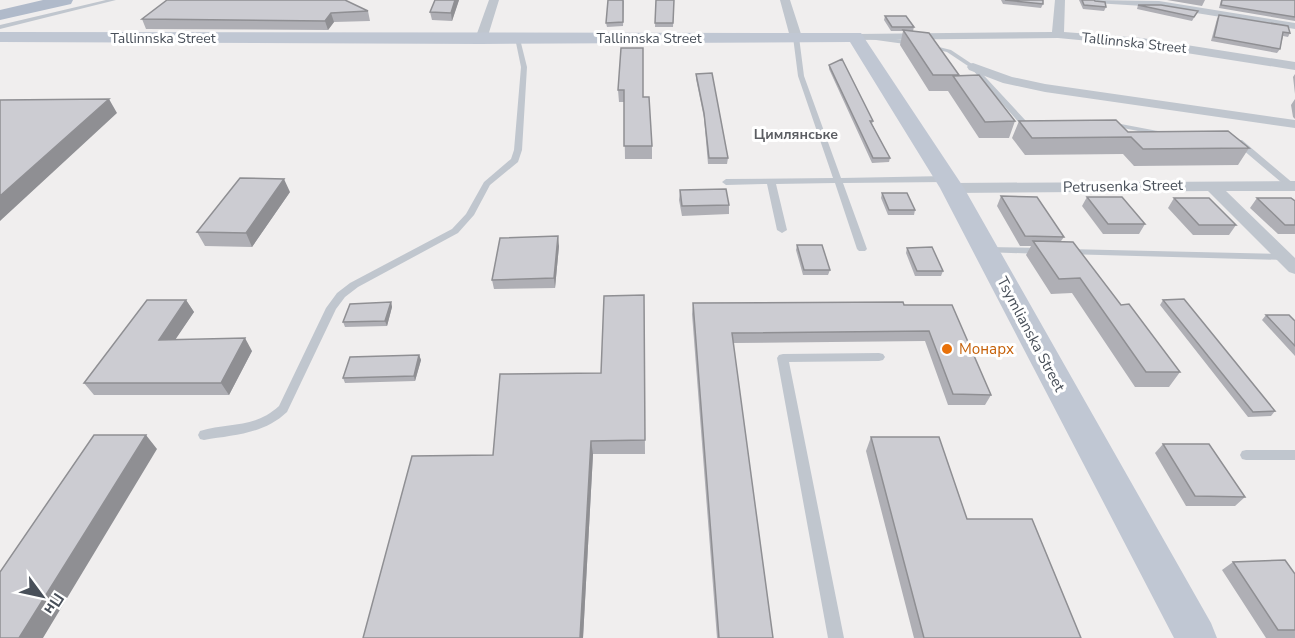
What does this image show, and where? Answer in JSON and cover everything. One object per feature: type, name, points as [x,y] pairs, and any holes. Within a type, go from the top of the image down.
[{"type":"main road","points":[[0,15],[65,0]]},
{"type":"street","points":[[482,39],[494,0]]},
{"type":"street","points":[[785,0],[796,37]]},
{"type":"street","points":[[1058,35],[1060,0]]},
{"type":"street","points":[[1095,0],[1159,4],[1295,26]]},
{"type":"street","name":"Tallinnska Street","points":[[0,37],[517,39],[1058,35],[1142,42],[1295,66]]},
{"type":"street","name":"Tsymlianska Street","points":[[855,37],[949,183],[1196,638]]},
{"type":"street","points":[[972,67],[1008,80],[1045,88],[1295,124]]},
{"type":"street","name":"Petrusenka Street","points":[[949,183],[1294,187]]},
{"type":"street","points":[[1212,186],[1290,262]]},
{"type":"lane","points":[[0,27],[113,0]]},
{"type":"lane","points":[[796,37],[801,76],[862,249]]},
{"type":"lane","points":[[855,37],[908,42],[949,51],[972,67],[1024,123],[1047,123]]},
{"type":"lane","points":[[204,435],[259,426],[276,417],[284,409],[331,308],[341,295],[354,285],[455,231],[470,215],[487,184],[515,160],[519,139],[524,67],[517,39]]},
{"type":"lane","points":[[1103,123],[1168,134]]},
{"type":"lane","points":[[1231,135],[1294,187]]},
{"type":"lane","points":[[726,182],[838,180],[949,183]]},
{"type":"lane","points":[[771,181],[782,230]]},
{"type":"lane","points":[[986,250],[1290,262]]},
{"type":"lane","points":[[836,638],[783,358],[879,357]]},
{"type":"lane","points":[[1246,455],[1295,455]]},
{"type":"building","points":[[167,0],[345,0],[368,11],[331,13],[325,21],[142,19]]},
{"type":"building","points":[[435,0],[455,0],[451,13],[430,12]]},
{"type":"building","points":[[608,0],[623,0],[623,22],[606,23]]},
{"type":"building","points":[[656,0],[674,0],[673,23],[655,23]]},
{"type":"building","points":[[1005,0],[1043,0],[1043,4]]},
{"type":"building","points":[[1082,0],[1105,2],[1106,7],[1084,5]]},
{"type":"building","points":[[1222,0],[1295,0],[1295,17],[1221,5]]},
{"type":"building","points":[[1138,5],[1161,5],[1198,11],[1194,17]]},
{"type":"building","points":[[1219,15],[1288,26],[1290,33],[1283,32],[1280,49],[1214,37]]},
{"type":"building","points":[[885,16],[906,16],[914,27],[892,27]]},
{"type":"building","points":[[903,30],[929,33],[959,75],[933,75]]},
{"type":"building","points":[[621,48],[643,48],[643,97],[649,97],[652,146],[624,146],[624,90],[618,90]]},
{"type":"building","points":[[842,59],[873,121],[870,121],[890,158],[873,158],[829,65]]},
{"type":"building","points":[[712,73],[728,158],[709,158],[704,113],[696,74]]},
{"type":"building","points":[[979,75],[1015,121],[985,122],[953,76]]},
{"type":"building","points":[[109,99],[0,196],[0,100]]},
{"type":"building","points":[[1116,120],[1128,132],[1228,131],[1249,148],[1143,149],[1131,137],[1032,138],[1019,121]]},
{"type":"building","points":[[240,178],[284,179],[246,233],[197,232]]},
{"type":"building","points":[[726,189],[729,205],[682,206],[680,190]]},
{"type":"building","points":[[882,193],[907,193],[915,210],[889,210]]},
{"type":"building","points":[[1001,196],[1037,197],[1064,237],[1025,236]]},
{"type":"building","points":[[1087,197],[1122,197],[1145,224],[1108,224]]},
{"type":"building","points":[[1174,198],[1209,198],[1236,225],[1199,225]]},
{"type":"building","points":[[1257,198],[1291,198],[1295,201],[1295,225],[1285,225]]},
{"type":"building","points":[[558,236],[554,278],[492,280],[500,238]]},
{"type":"building","points":[[1033,241],[1073,242],[1121,305],[1129,304],[1180,372],[1146,372],[1080,278],[1059,279]]},
{"type":"building","points":[[797,245],[822,245],[830,270],[804,270]]},
{"type":"building","points":[[932,247],[943,271],[917,271],[907,248]]},
{"type":"building","points":[[644,295],[645,440],[591,441],[580,638],[363,638],[412,456],[493,455],[500,374],[601,373],[604,296]]},
{"type":"building","points":[[1184,299],[1275,411],[1253,412],[1163,300]]},
{"type":"building","points":[[147,300],[186,300],[159,340],[245,338],[221,383],[84,383]]},
{"type":"building","points":[[391,302],[385,321],[343,322],[350,304]]},
{"type":"building","points":[[903,302],[904,305],[952,305],[991,395],[953,394],[929,331],[732,333],[773,638],[719,638],[693,303]]},
{"type":"building","points":[[1266,315],[1289,315],[1295,321],[1295,346]]},
{"type":"building","points":[[419,355],[414,376],[343,378],[350,357]]},
{"type":"building","points":[[94,435],[146,435],[19,638],[0,638],[0,572]]},
{"type":"building","points":[[871,437],[939,437],[967,519],[1032,519],[1081,638],[924,638]]},
{"type":"building","points":[[1163,444],[1209,444],[1245,497],[1195,496]]},
{"type":"building","points":[[1285,560],[1295,574],[1295,630],[1278,630],[1233,562]]},
{"type":"place","name":"Монарх","points":[[947,349]]},
{"type":"district","name":"Цимлянське","points":[[796,134]]}]
